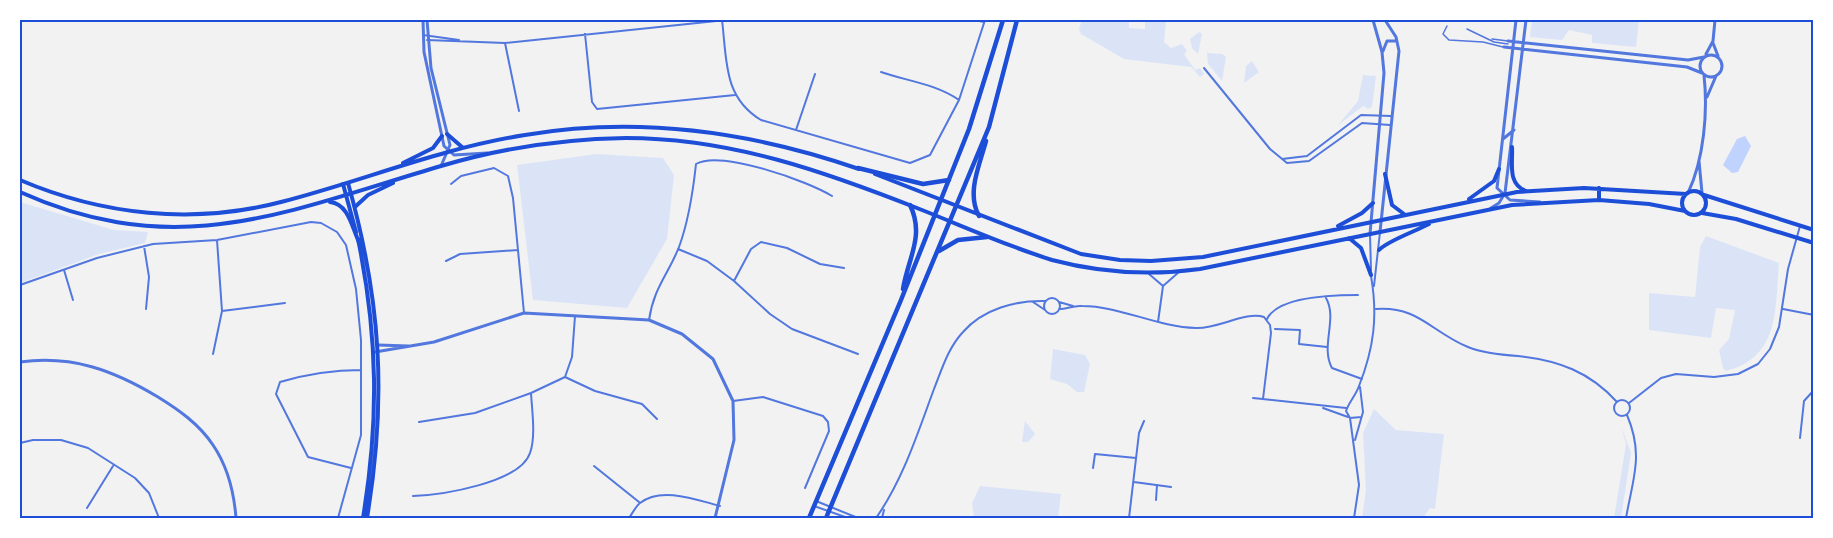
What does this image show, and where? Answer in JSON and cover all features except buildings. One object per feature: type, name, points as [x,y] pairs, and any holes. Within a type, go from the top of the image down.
[{"type":"highway","points":[[809,519],[902,300],[982,94],[1003,20]]},
{"type":"highway","points":[[979,216],[975,206],[974,187],[1017,20]]},
{"type":"highway","points":[[826,519],[957,207],[997,103]]},
{"type":"highway","points":[[858,168],[923,184],[949,179]]},
{"type":"highway","points":[[902,300],[905,275],[917,238],[915,215],[910,206]]},
{"type":"highway","points":[[938,251],[958,240],[987,237]]},
{"type":"main road","points":[[20,180],[49,192],[105,207],[164,214],[203,215],[257,208],[448,152],[523,135],[570,129],[671,128],[753,140],[858,168],[1069,250],[1120,260],[1151,261],[1203,257],[1466,201],[1526,191],[1599,188],[1687,194],[1694,191],[1814,230]]},
{"type":"main road","points":[[395,168],[433,148],[445,135],[463,148]]},
{"type":"main road","points":[[20,192],[99,219],[163,227],[207,227],[247,222],[492,153],[597,139],[692,142],[734,148],[798,164],[987,237],[1065,264],[1115,272],[1149,274],[1179,272],[1489,209],[1540,202],[1599,200],[1649,204],[1685,211],[1695,216],[1702,213],[1736,219],[1814,243]]},
{"type":"main road","points":[[1512,147],[1513,178],[1519,188],[1526,191]]},
{"type":"main road","points":[[1466,201],[1494,181],[1499,169]]},
{"type":"main road","points":[[356,206],[368,195],[418,173]]},
{"type":"main road","points":[[1385,174],[1392,205],[1406,215]]},
{"type":"main road","points":[[348,183],[377,345]]},
{"type":"main road","points":[[343,184],[356,206],[371,282],[377,345],[376,414],[365,519]]},
{"type":"main road","points":[[1599,188],[1599,200]]},
{"type":"main road","points":[[1685,211],[1682,204],[1687,194]]},
{"type":"main road","points":[[1702,213],[1707,203],[1703,194]]},
{"type":"main road","points":[[324,202],[333,202],[342,206],[359,242]]},
{"type":"main road","points":[[1332,230],[1362,213],[1372,203]]},
{"type":"main road","points":[[1379,250],[1387,242],[1404,238],[1435,220]]},
{"type":"main road","points":[[1349,238],[1361,248],[1371,275]]},
{"type":"street","points":[[425,20],[425,40],[445,135],[450,145],[441,166]]},
{"type":"street","points":[[657,20],[657,26]]},
{"type":"street","points":[[722,20],[728,70],[735,95],[746,111],[761,120],[910,163],[930,155],[959,100],[984,21],[975,20]]},
{"type":"street","points":[[425,40],[506,43],[726,20]]},
{"type":"street","points":[[1347,408],[1360,385],[1373,342],[1376,309],[1371,275],[1370,234],[1382,116],[1383,52],[1373,20]]},
{"type":"street","points":[[1373,288],[1379,250],[1380,221],[1398,57],[1397,42],[1386,20]]},
{"type":"street","points":[[1489,209],[1499,203],[1503,195],[1515,130],[1522,57],[1514,35],[1516,20]]},
{"type":"street","points":[[1526,20],[1525,35],[1529,44]]},
{"type":"street","points":[[1706,100],[1721,68],[1713,41],[1715,20]]},
{"type":"street","points":[[585,34],[592,102],[597,109],[735,95]]},
{"type":"street","points":[[425,35],[461,41]]},
{"type":"street","points":[[1525,35],[1512,57],[1497,188],[1503,195],[1513,200],[1540,202]]},
{"type":"street","points":[[1383,52],[1387,41],[1397,42]]},
{"type":"street","points":[[1687,194],[1699,159],[1706,100],[1700,64],[1713,41]]},
{"type":"street","points":[[506,43],[519,111]]},
{"type":"street","points":[[1512,57],[1510,50],[1529,44],[1688,60],[1712,55],[1719,59]]},
{"type":"street","points":[[1517,46],[1522,57]]},
{"type":"street","points":[[1517,46],[1687,67],[1711,77],[1718,74]]},
{"type":"street","points":[[1204,68],[1270,149],[1287,163],[1304,163],[1325,152],[1362,123],[1390,125]]},
{"type":"street","points":[[881,72],[909,82],[944,89],[959,100]]},
{"type":"street","points":[[796,130],[815,74]]},
{"type":"street","points":[[1282,159],[1307,156],[1361,115],[1391,116]]},
{"type":"street","points":[[1502,140],[1515,130]]},
{"type":"street","points":[[448,152],[461,156],[492,153]]},
{"type":"street","points":[[649,320],[652,298],[678,249],[689,211],[696,164],[706,159],[760,167],[818,188],[832,196]]},
{"type":"street","points":[[1699,159],[1703,194]]},
{"type":"street","points":[[451,184],[461,176],[487,169],[497,169],[505,173],[513,198],[524,313]]},
{"type":"street","points":[[20,285],[144,246],[217,240],[274,231],[311,222],[321,223],[337,232],[346,245],[356,289],[362,370],[361,435],[338,519]]},
{"type":"street","points":[[1629,403],[1661,378],[1676,374],[1714,377],[1738,374],[1758,364],[1775,339],[1783,309],[1788,269],[1800,226]]},
{"type":"street","points":[[213,354],[222,311],[217,240]]},
{"type":"street","points":[[734,281],[751,249],[761,242],[787,248],[820,264],[844,268]]},
{"type":"street","points":[[144,246],[149,277],[146,309]]},
{"type":"street","points":[[678,249],[707,261],[792,329],[858,354]]},
{"type":"street","points":[[446,261],[460,254],[518,250]]},
{"type":"street","points":[[64,270],[74,300]]},
{"type":"street","points":[[1158,322],[1163,286],[1179,272]]},
{"type":"street","points":[[1149,274],[1163,286]]},
{"type":"street","points":[[1267,319],[1281,306],[1314,298],[1358,295]]},
{"type":"street","points":[[876,519],[905,464],[947,355],[961,334],[972,323],[1004,305],[1046,301],[1052,298],[1075,306]]},
{"type":"street","points":[[1326,298],[1331,310],[1327,347],[1332,368],[1362,379]]},
{"type":"street","points":[[1046,301],[1046,310]]},
{"type":"street","points":[[1033,302],[1052,314],[1059,309],[1084,305],[1199,329],[1221,326],[1254,315],[1267,319]]},
{"type":"street","points":[[1059,302],[1059,309]]},
{"type":"street","points":[[222,311],[285,303]]},
{"type":"street","points":[[1376,309],[1406,310],[1469,348],[1558,363],[1584,373],[1604,388],[1617,402]]},
{"type":"street","points":[[1783,309],[1814,315]]},
{"type":"street","points":[[377,345],[408,346],[434,342],[524,313],[649,320],[681,334],[713,360],[733,401],[734,440],[720,506],[715,519]]},
{"type":"street","points":[[418,422],[475,413],[531,393],[565,377],[572,357],[575,316]]},
{"type":"street","points":[[1263,399],[1271,333],[1267,319]]},
{"type":"street","points":[[1275,329],[1300,330],[1299,344],[1327,347]]},
{"type":"street","points":[[377,351],[402,350],[408,346]]},
{"type":"street","points":[[20,362],[66,360],[98,367],[120,375],[181,412],[202,432],[221,460],[233,491],[236,519]]},
{"type":"street","points":[[351,468],[308,457],[276,394],[280,382],[300,376],[330,370],[362,370]]},
{"type":"street","points":[[565,377],[595,391],[642,404],[657,419]]},
{"type":"street","points":[[1354,442],[1363,412],[1360,385]]},
{"type":"street","points":[[1800,438],[1804,401],[1814,390]]},
{"type":"street","points":[[413,496],[471,488],[521,468],[530,453],[531,393]]},
{"type":"street","points":[[733,401],[763,397],[823,416],[828,422],[829,431],[805,488]]},
{"type":"street","points":[[1254,398],[1347,408]]},
{"type":"street","points":[[1617,402],[1623,400],[1629,403]]},
{"type":"street","points":[[1352,402],[1361,405]]},
{"type":"street","points":[[1617,402],[1615,412],[1620,416],[1627,414]]},
{"type":"street","points":[[1626,519],[1637,455],[1633,430],[1627,414],[1630,408],[1629,403]]},
{"type":"street","points":[[1317,406],[1349,417],[1361,417]]},
{"type":"street","points":[[1347,408],[1359,485],[1354,519]]},
{"type":"street","points":[[1129,519],[1139,433],[1144,421]]},
{"type":"street","points":[[20,443],[33,440],[61,440],[88,448],[135,478],[149,493],[159,519]]},
{"type":"street","points":[[1094,468],[1095,454],[1136,458]]},
{"type":"street","points":[[87,507],[113,466]]},
{"type":"street","points":[[594,466],[640,503]]},
{"type":"street","points":[[1134,482],[1171,487]]},
{"type":"street","points":[[1156,500],[1157,485]]},
{"type":"street","points":[[629,519],[640,503],[660,495],[690,498],[720,506]]},
{"type":"street","points":[[815,504],[858,519]]},
{"type":"street","points":[[882,519],[884,507]]},
{"type":"street","points":[[830,509],[848,519]]},
{"type":"lane","points":[[1447,26],[1443,33],[1449,40],[1517,46]]},
{"type":"lane","points":[[1467,29],[1488,39],[1517,46]]},
{"type":"shaded area","points":[[1082,20],[1129,20],[1129,28],[1145,29],[1145,20],[1166,20],[1164,42],[1171,48],[1182,44],[1187,51],[1184,54],[1195,70],[1200,68],[1204,74],[1200,77],[1191,67],[1124,59],[1081,34],[1079,29]]},
{"type":"shaded area","points":[[1532,20],[1639,20],[1636,47],[1592,43],[1592,35],[1569,30],[1562,40],[1530,37]]},
{"type":"shaded area","points":[[1199,32],[1202,34],[1198,54],[1192,48],[1190,39]]},
{"type":"shaded area","points":[[1207,53],[1222,54],[1226,57],[1222,81],[1208,64]]},
{"type":"shaded area","points":[[1252,61],[1259,72],[1244,83],[1246,66]]},
{"type":"shaded area","points":[[1363,75],[1376,76],[1372,107],[1368,109],[1363,106],[1337,126],[1358,101]]},
{"type":"shaded area","points":[[596,154],[663,158],[674,175],[667,239],[627,308],[533,300],[517,165]]},
{"type":"shaded area","points":[[20,202],[114,230],[148,232],[145,243],[99,254],[20,283]]},
{"type":"shaded area","points":[[1706,236],[1779,263],[1775,314],[1765,343],[1756,355],[1744,364],[1726,371],[1723,368],[1719,350],[1729,339],[1735,310],[1716,308],[1711,338],[1649,330],[1649,293],[1695,297],[1700,247]]},
{"type":"shaded area","points":[[1053,349],[1085,355],[1090,364],[1084,392],[1077,392],[1067,384],[1050,379]]},
{"type":"shaded area","points":[[1374,409],[1396,430],[1444,434],[1435,509],[1430,508],[1423,518],[1362,518],[1366,490],[1363,433]]},
{"type":"shaded area","points":[[1025,421],[1035,434],[1028,442],[1022,442]]},
{"type":"shaded area","points":[[1621,426],[1631,453],[1621,518],[1614,518],[1626,444]]},
{"type":"shaded area","points":[[980,486],[1061,494],[1058,518],[974,518],[972,503]]},
{"type":"water","points":[[1745,136],[1751,146],[1738,172],[1732,173],[1723,165],[1737,139]]}]
